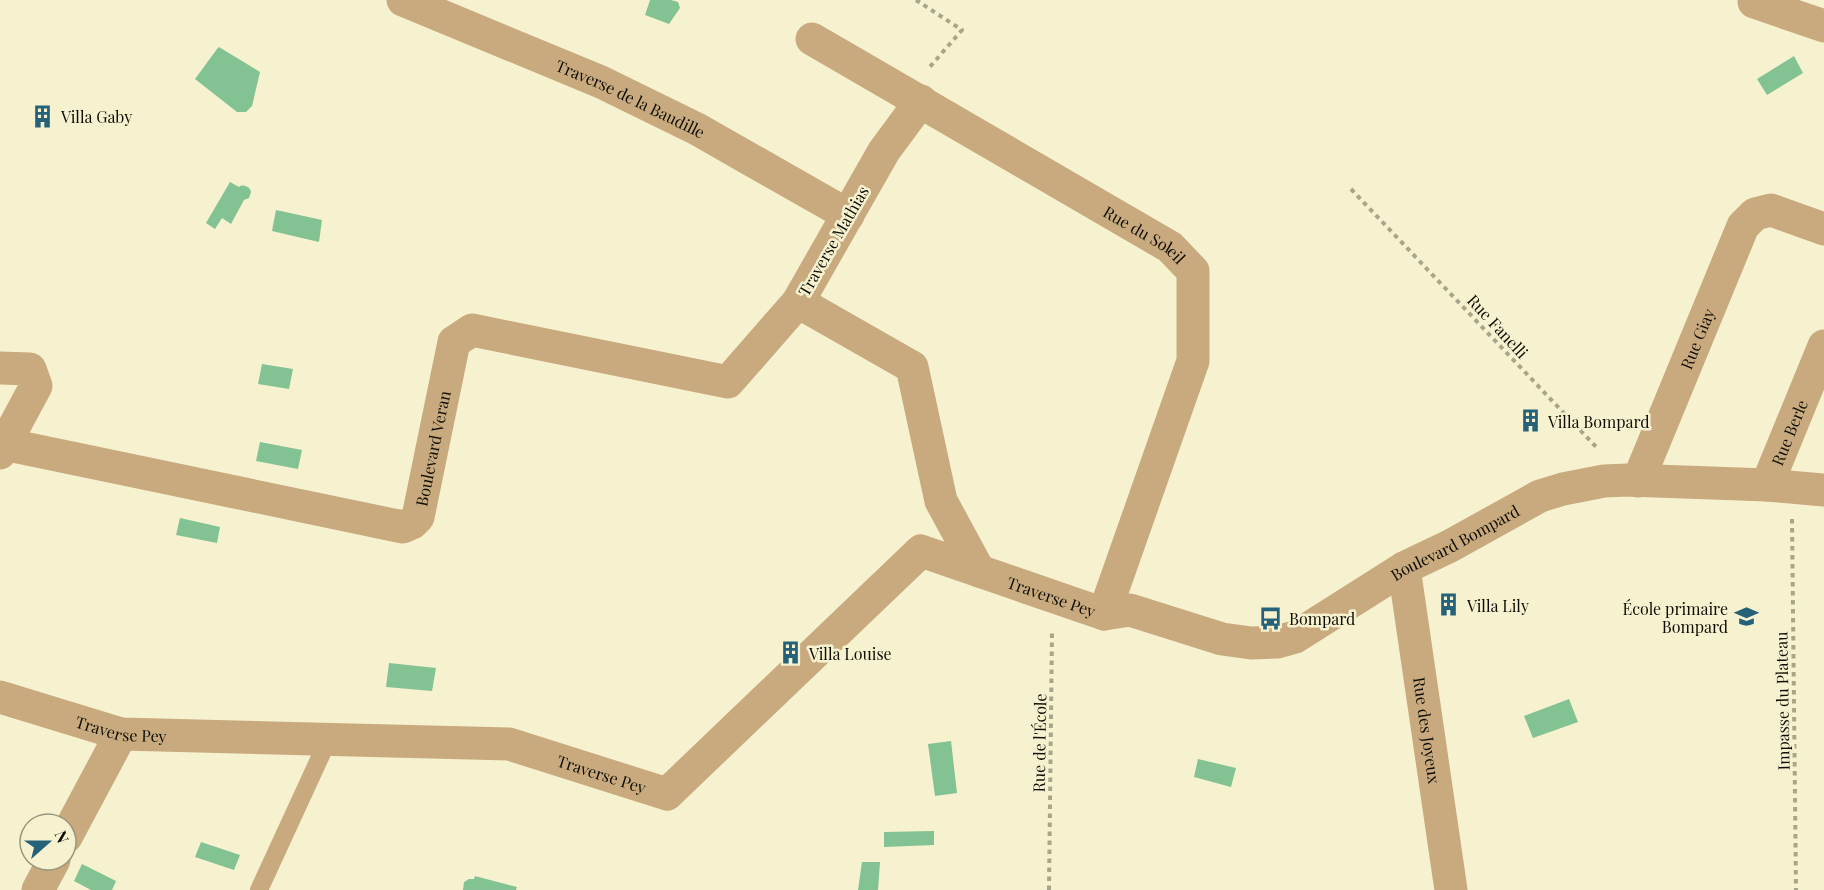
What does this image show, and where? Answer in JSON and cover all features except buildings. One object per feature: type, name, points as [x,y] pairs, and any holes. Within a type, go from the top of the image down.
[{"type":"street","name":"Traverse de la Baudille","points":[[403,0],[612,87],[697,129],[848,215]]},
{"type":"street","points":[[1754,2],[1824,27]]},
{"type":"street","name":"Rue du Soleil","points":[[812,39],[1170,247],[1193,271],[1193,361],[1104,614]]},
{"type":"street","name":"Traverse Mathias","points":[[914,97],[798,302],[912,368],[941,501],[980,571]]},
{"type":"street","name":"Rue Giay","points":[[1633,481],[1743,226],[1755,214],[1771,210],[1824,229]]},
{"type":"street","name":"Boulevard Veran","points":[[2,448],[404,527],[412,524],[418,517],[454,342],[472,330],[728,382],[798,302]]},
{"type":"street","name":"Rue Berle","points":[[1767,484],[1824,346]]},
{"type":"street","points":[[0,368],[30,369],[36,386],[2,448]]},
{"type":"street","name":"Boulevard Bompard","points":[[1104,614],[1130,610],[1222,639],[1251,643],[1277,642],[1295,637],[1404,568],[1450,546],[1539,496],[1563,489],[1604,481],[1633,481],[1767,484],[1824,490]]},
{"type":"street","name":"Traverse Pey","points":[[0,697],[121,734],[508,744],[667,794],[921,551],[1104,614]]},
{"type":"street","name":"Rue des Joyeux","points":[[1404,568],[1451,890]]},
{"type":"street","points":[[78,815],[121,734]]},
{"type":"street","points":[[38,890],[48,872]]},
{"type":"lane","points":[[259,890],[328,740]]},
{"type":"path","points":[[914,97],[962,30],[916,0]]},
{"type":"path","name":"Rue Fanelli","points":[[1351,189],[1633,481]]},
{"type":"path","name":"Impasse du Plateau","points":[[1792,512],[1796,890]]},
{"type":"path","name":"Rue de l'École","points":[[1049,890],[1052,597]]},
{"type":"shaded area","points":[[650,0],[671,0],[678,2],[680,8],[669,24],[645,15]]},
{"type":"shaded area","points":[[219,47],[260,72],[252,106],[246,112],[237,112],[195,79]]},
{"type":"shaded area","points":[[1794,56],[1803,73],[1767,95],[1757,79]]},
{"type":"shaded area","points":[[230,182],[239,187],[246,186],[251,192],[231,224],[222,218],[215,229],[206,223]]},
{"type":"shaded area","points":[[276,210],[322,220],[319,242],[272,231]]},
{"type":"shaded area","points":[[262,364],[293,369],[289,389],[258,384]]},
{"type":"shaded area","points":[[260,442],[302,450],[298,469],[256,461]]},
{"type":"shaded area","points":[[180,518],[220,527],[217,543],[176,535]]},
{"type":"shaded area","points":[[389,663],[436,668],[432,691],[386,687]]},
{"type":"shaded area","points":[[1569,699],[1578,722],[1533,738],[1524,716]]},
{"type":"shaded area","points":[[951,741],[957,793],[935,796],[928,744]]},
{"type":"shaded area","points":[[1198,759],[1236,768],[1231,787],[1194,777]]},
{"type":"shaded area","points":[[934,831],[934,845],[884,847],[884,832]]},
{"type":"shaded area","points":[[201,842],[240,855],[234,870],[195,857]]},
{"type":"shaded area","points":[[862,862],[880,862],[878,890],[858,890]]},
{"type":"shaded area","points":[[82,864],[116,881],[112,890],[91,890],[74,881]]},
{"type":"shaded area","points":[[475,876],[517,887],[516,890],[463,890],[464,882],[474,879]]},
{"type":"place","name":"Villa Gaby","points":[[43,116]]},
{"type":"place","name":"Villa Bompard","points":[[1530,421]]},
{"type":"place","name":"Villa Lily","points":[[1449,605]]},
{"type":"place","name":"École primaire Bompard","points":[[1746,617]]},
{"type":"place","name":"Bompard","points":[[1271,618]]},
{"type":"place","name":"Villa Louise","points":[[791,653]]}]
